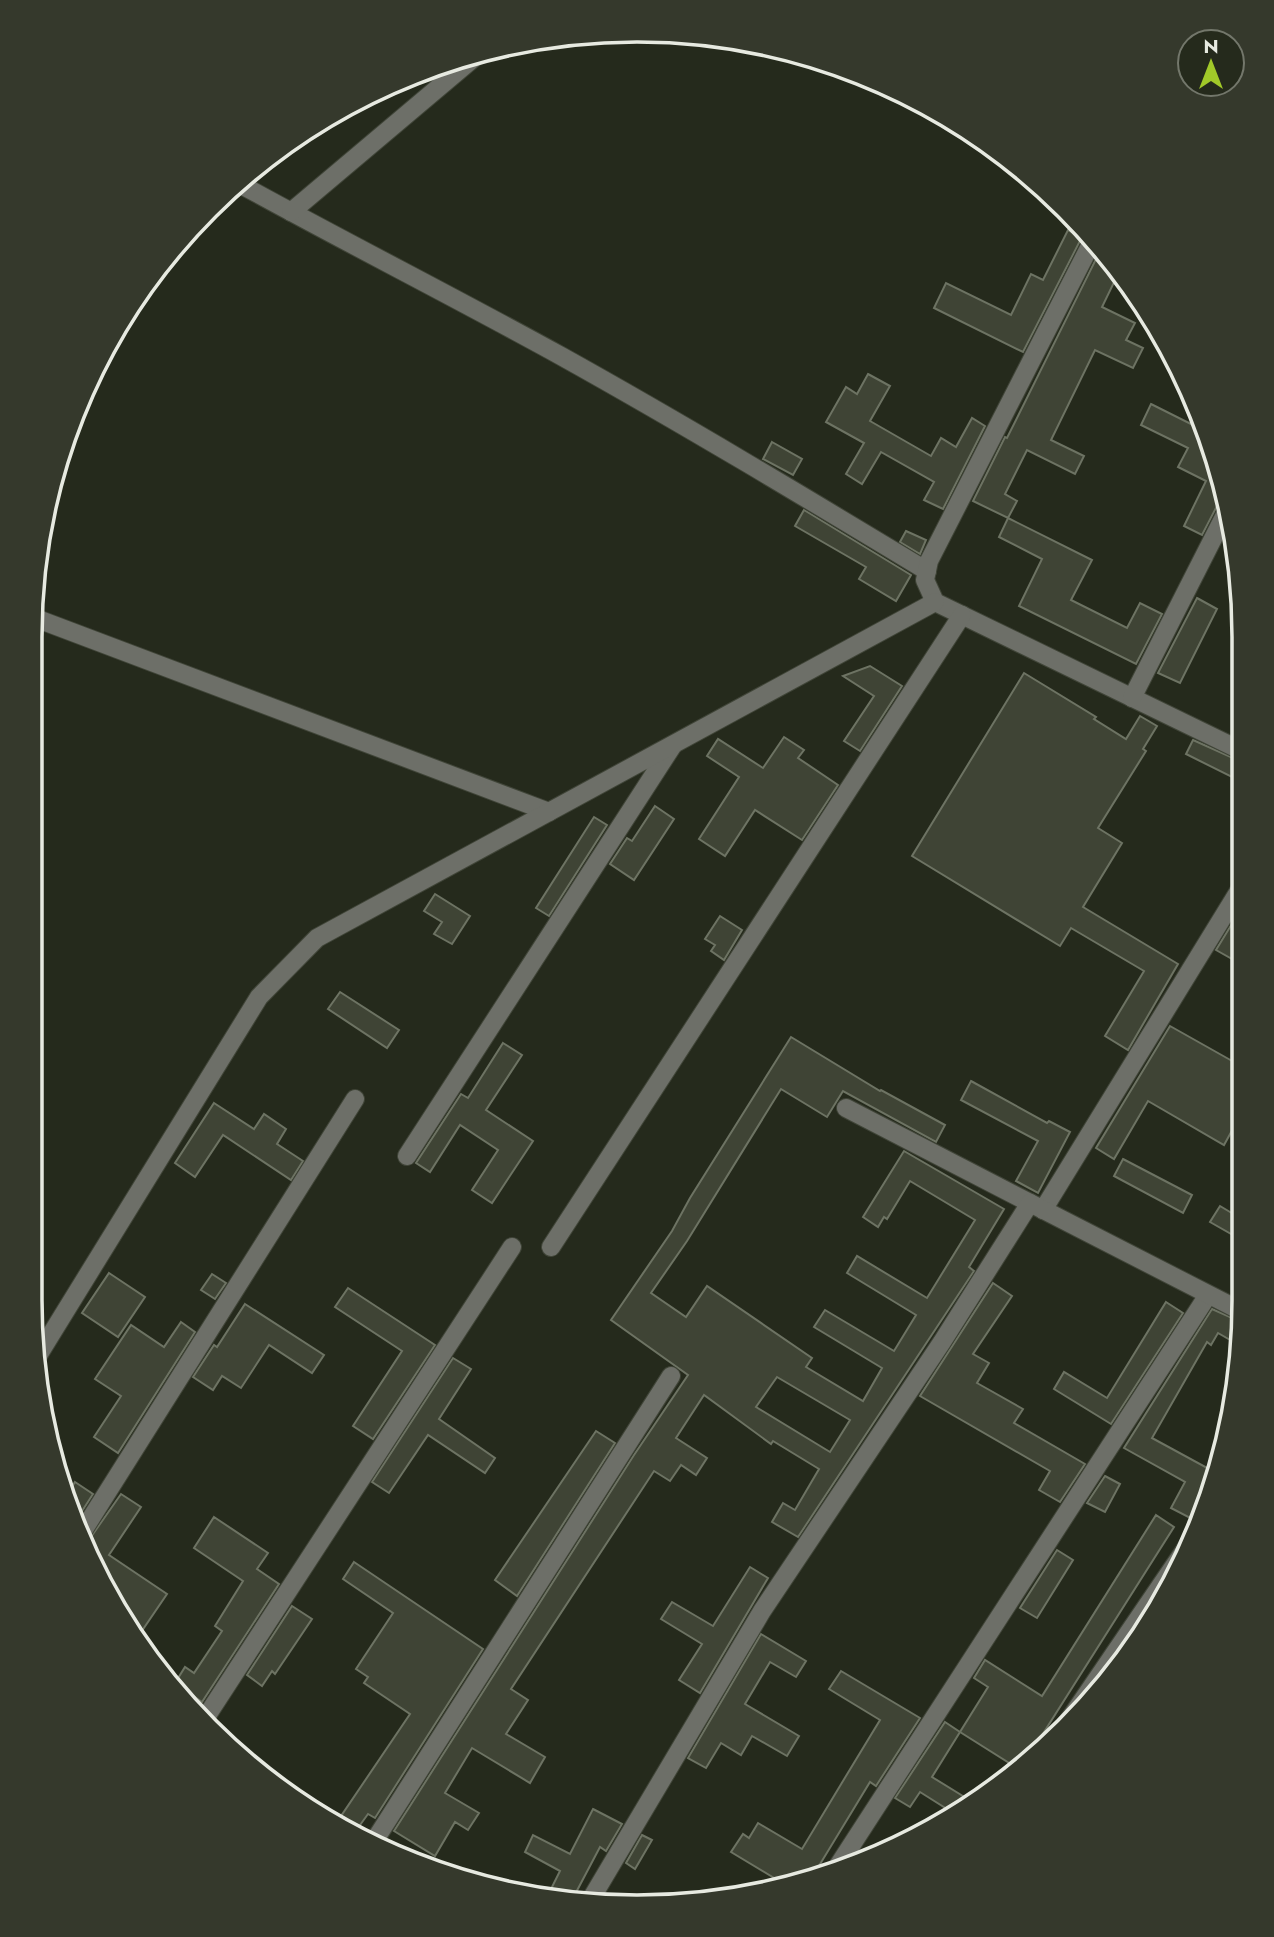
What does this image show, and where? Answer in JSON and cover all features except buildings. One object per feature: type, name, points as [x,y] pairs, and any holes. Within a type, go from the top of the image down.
[{"type":"street","points":[[291,212],[460,69]]},
{"type":"street","points":[[247,188],[563,358],[743,460],[927,571]]},
{"type":"street","points":[[1088,250],[929,561],[925,580],[935,602],[1232,746]]},
{"type":"street","points":[[1132,698],[1221,522]]},
{"type":"street","points":[[44,1346],[260,997],[317,938],[935,602]]},
{"type":"street","points":[[551,1247],[962,615]]},
{"type":"street","points":[[42,621],[549,812]]},
{"type":"street","points":[[407,1156],[674,744]]},
{"type":"street","points":[[595,1894],[762,1611],[1036,1206],[1232,900]]},
{"type":"street","points":[[86,1526],[355,1099]]},
{"type":"street","points":[[846,1108],[1232,1307]]},
{"type":"street","points":[[209,1713],[512,1247]]},
{"type":"street","points":[[843,1858],[1208,1295]]},
{"type":"street","points":[[378,1836],[671,1376]]},
{"type":"street","points":[[1103,1669],[1152,1597]]}]
